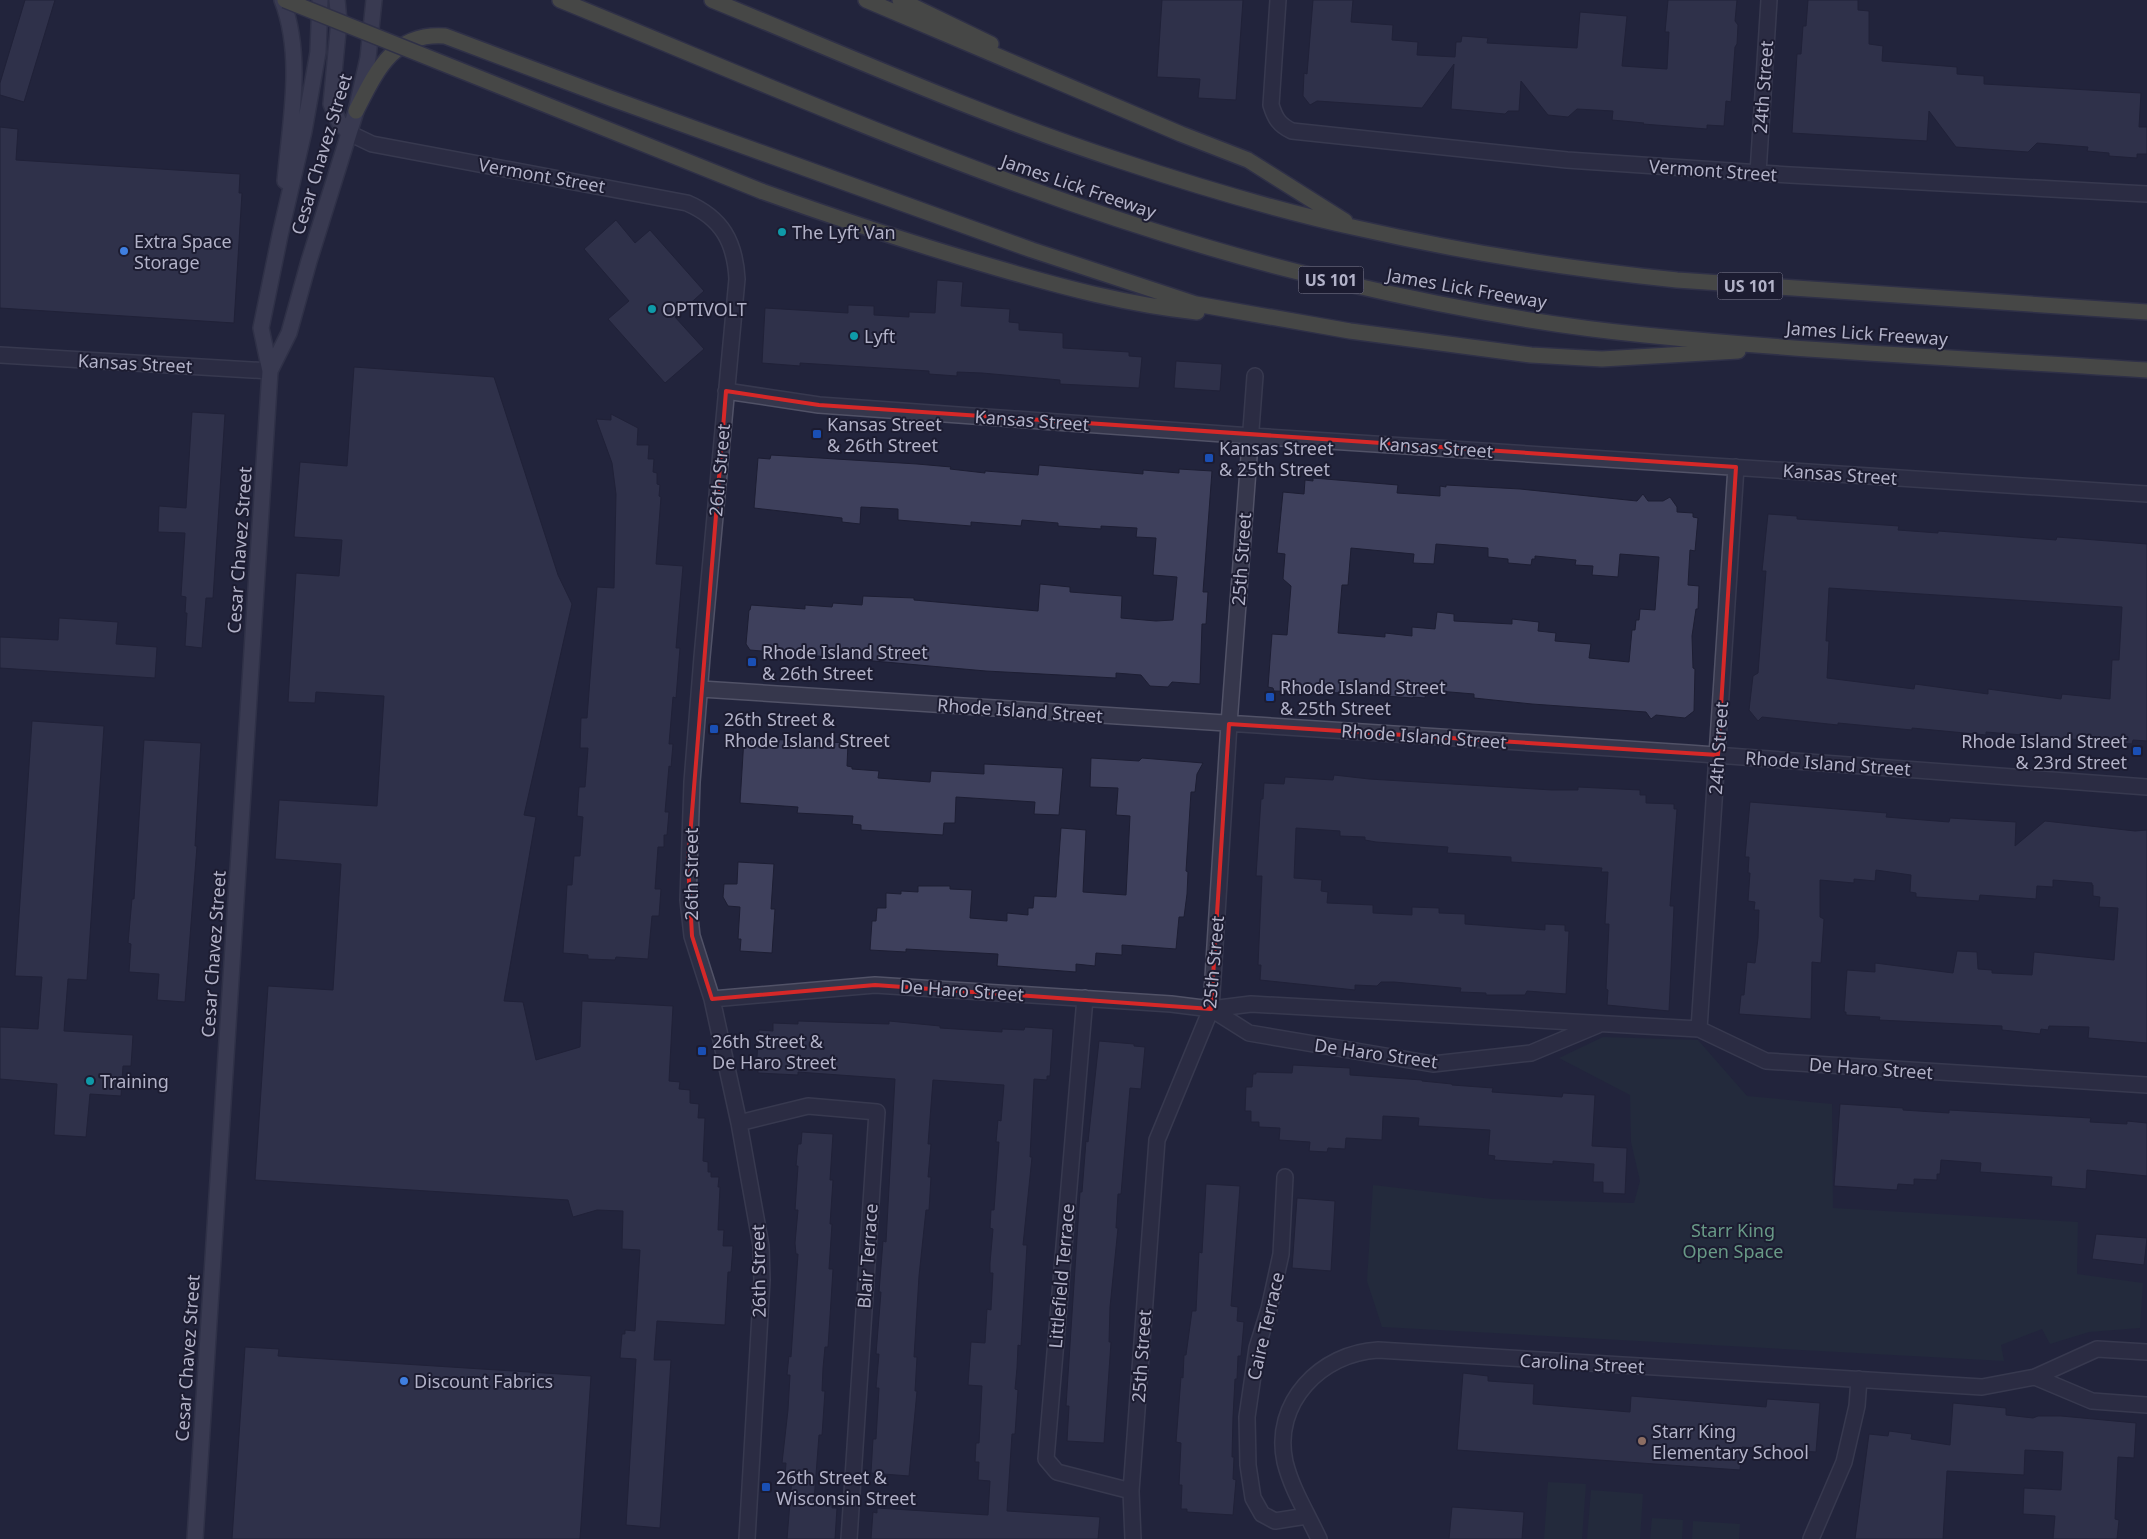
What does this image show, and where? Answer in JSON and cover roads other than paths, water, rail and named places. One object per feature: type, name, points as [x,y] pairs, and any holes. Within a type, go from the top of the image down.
[{"type":"highway","points":[[284,0],[761,191],[854,224],[1090,294],[1190,312],[1310,324]]},
{"type":"highway","name":"James Lick Freeway","points":[[560,0],[1005,181],[1099,215],[1245,259],[1393,294],[1541,321],[1642,335],[2147,370]]},
{"type":"highway","name":"James Lick Freeway","points":[[712,0],[950,98],[1053,138],[1166,176],[1357,228],[1500,255],[1627,275],[2147,312]]},
{"type":"highway","points":[[866,0],[1103,101],[1248,160],[1357,228]]},
{"type":"highway","points":[[900,0],[1103,101]]},
{"type":"highway","points":[[356,111],[380,68],[397,48],[422,36],[445,36],[610,98],[1093,271],[1196,304],[1454,346],[1567,358],[1602,359],[1795,347]]},
{"type":"main road","points":[[280,235],[293,68],[291,30],[284,0]]},
{"type":"main road","name":"Cesar Chavez Street","points":[[195,1539],[270,371],[261,328],[304,131],[318,52],[320,0]]},
{"type":"main road","points":[[336,0],[339,21],[331,104],[338,122],[349,133]]},
{"type":"main road","name":"Cesar Chavez Street","points":[[270,371],[289,333],[309,261],[356,111],[370,49],[374,0]]},
{"type":"street","name":"Vermont Street","points":[[1278,0],[1271,105],[1281,126],[1292,131],[1306,134],[1567,160],[1758,173],[2147,194]]},
{"type":"street","name":"24th Street","points":[[1758,173],[1769,0]]},
{"type":"street","name":"Vermont Street","points":[[349,133],[372,144],[687,203],[703,210],[714,219],[726,234]]},
{"type":"street","name":"26th Street","points":[[726,234],[733,249],[737,279],[692,782],[688,900],[692,936],[712,999],[740,1123],[762,1246],[762,1280],[747,1539]]},
{"type":"street","name":"Kansas Street","points":[[0,355],[270,371]]},
{"type":"street","name":"25th Street","points":[[1133,1539],[1131,1491],[1157,1140],[1212,1009],[1229,724],[1255,376]]},
{"type":"street","name":"Kansas Street","points":[[726,391],[819,405],[1251,436],[2147,494]]},
{"type":"street","name":"24th Street","points":[[1699,1029],[1736,467]]},
{"type":"street","name":"Rhode Island Street","points":[[701,690],[1718,755],[2147,787]]},
{"type":"street","name":"De Haro Street","points":[[712,999],[875,985],[1171,1004],[1212,1009],[1251,1004],[1601,1023],[1699,1029],[1766,1061],[2147,1085]]},
{"type":"street","name":"Littlefield Terrace","points":[[1085,998],[1046,1459],[1057,1472],[1131,1491]]},
{"type":"street","name":"De Haro Street","points":[[1212,1009],[1249,1033],[1433,1064],[1531,1054],[1601,1023]]},
{"type":"street","name":"Blair Terrace","points":[[740,1123],[808,1106],[877,1112],[849,1539]]},
{"type":"street","name":"Caire Terrace","points":[[1285,1177],[1281,1254],[1269,1309],[1257,1348],[1247,1417],[1248,1465],[1253,1498],[1262,1514],[1275,1520],[1307,1516]]},
{"type":"street","name":"Carolina Street","points":[[1319,1539],[1296,1495],[1285,1460],[1283,1443],[1289,1409],[1296,1395],[1317,1373],[1341,1360],[1363,1352],[1378,1350],[1982,1387],[2035,1378],[2097,1349],[2147,1352]]},
{"type":"street","points":[[2035,1378],[2092,1402],[2147,1405]]},
{"type":"street","points":[[1811,1539],[1844,1462],[1857,1406],[1860,1379]]},
{"type":"place","name":"The Lyft Van","points":[[782,232]]},
{"type":"place","name":"Extra Space Storage","points":[[124,251]]},
{"type":"place","name":"OPTIVOLT","points":[[652,309]]},
{"type":"place","name":"Lyft","points":[[854,336]]},
{"type":"place","name":"Kansas Street & 26th Street","points":[[817,434]]},
{"type":"place","name":"Kansas Street & 25th Street","points":[[1209,458]]},
{"type":"place","name":"Rhode Island Street & 26th Street","points":[[752,662]]},
{"type":"place","name":"Rhode Island Street & 25th Street","points":[[1270,697]]},
{"type":"place","name":"26th Street & Rhode Island Street","points":[[714,729]]},
{"type":"place","name":"Rhode Island Street & 23rd Street","points":[[2137,751]]},
{"type":"place","name":"26th Street & De Haro Street","points":[[702,1051]]},
{"type":"place","name":"Training","points":[[90,1081]]},
{"type":"place","name":"Discount Fabrics","points":[[404,1381]]},
{"type":"place","name":"Starr King Elementary School","points":[[1642,1441]]},
{"type":"place","name":"26th Street & Wisconsin Street","points":[[766,1487]]},
{"type":"park label","name":"Starr King Open Space","points":[[1733,1240]]}]
